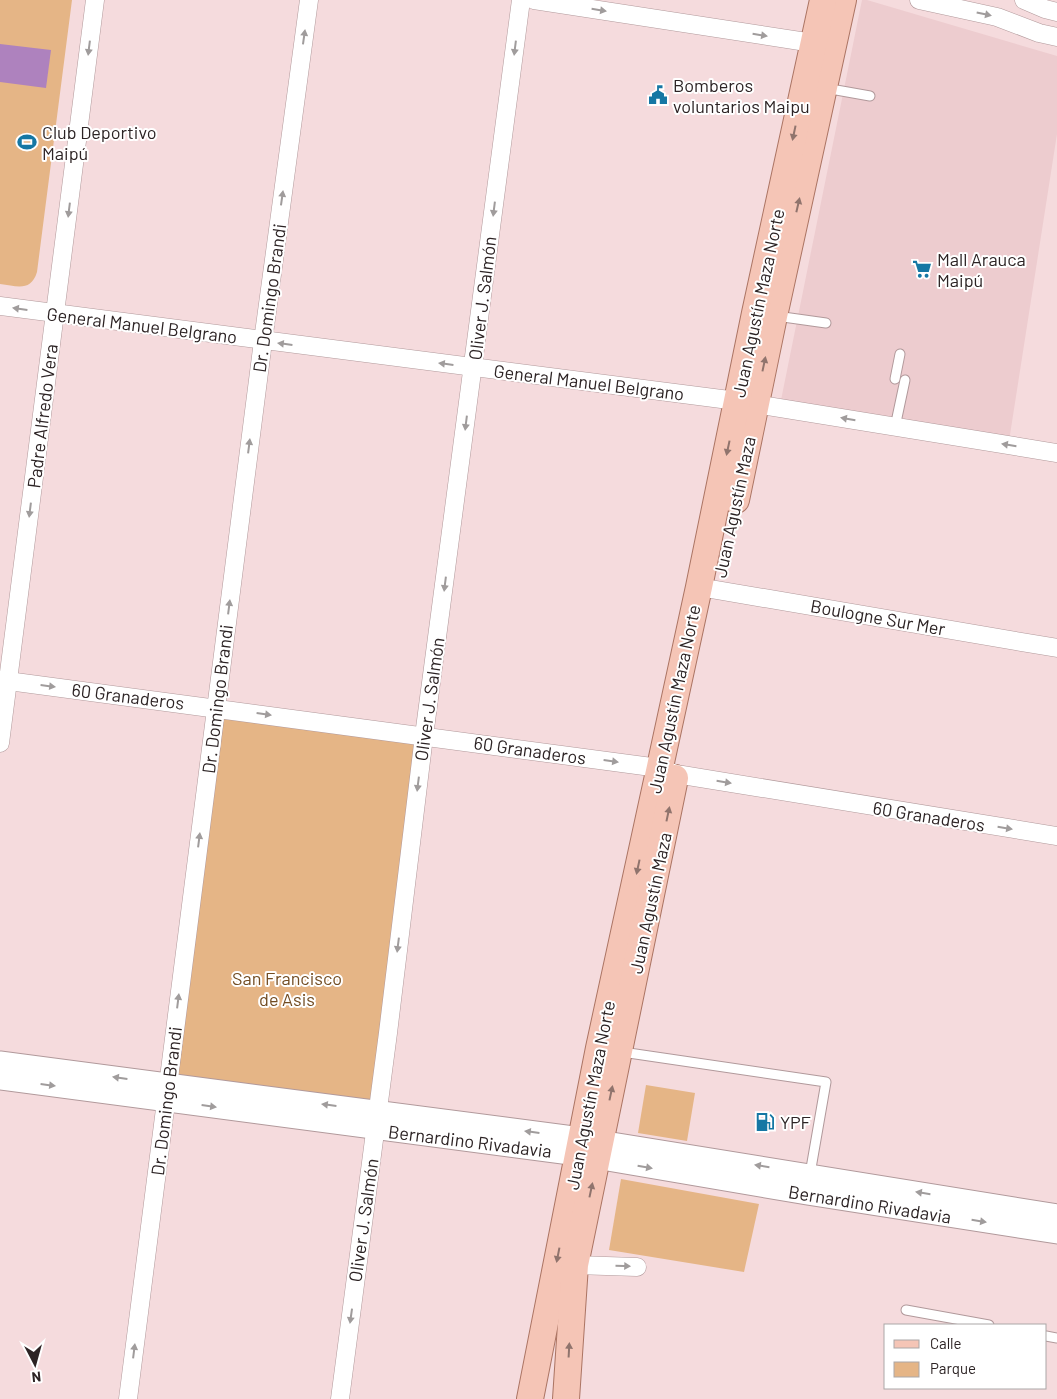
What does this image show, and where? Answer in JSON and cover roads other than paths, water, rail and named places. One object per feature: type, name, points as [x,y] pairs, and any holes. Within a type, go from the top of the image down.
[{"type":"main road","name":"Juan Agustín Maza Norte","points":[[530,1399],[545,1323],[589,1148],[747,402],[813,43],[823,0]]},
{"type":"main road","points":[[747,402],[774,316],[843,0]]},
{"type":"main road","name":"Juan Agustín Maza","points":[[566,1399],[575,1265],[589,1148],[620,1052],[668,771]]},
{"type":"main road","points":[[539,1399],[545,1323]]},
{"type":"street","name":"Padre Alfredo Vera","points":[[0,743],[4,680],[55,314],[95,0]]},
{"type":"street","name":"Dr. Domingo Brandi","points":[[128,1399],[263,341],[310,0]]},
{"type":"street","name":"Oliver J. Salmón","points":[[340,1399],[424,736],[521,0]]},
{"type":"street","points":[[534,0],[813,43]]},
{"type":"street","points":[[919,0],[997,17],[1038,33],[1057,36]]},
{"type":"street","points":[[1024,0],[1057,12]]},
{"type":"street","name":"General Manuel Belgrano","points":[[0,306],[747,402],[1057,453]]},
{"type":"street","name":"Boulogne Sur Mer","points":[[708,588],[1057,648]]},
{"type":"street","name":"60 Granaderos","points":[[4,680],[424,736],[668,771],[1057,836]]},
{"type":"street","name":"Bernardino Rivadavia","points":[[0,1062],[168,1093]]},
{"type":"street","name":"Bernardino Rivadavia","points":[[0,1079],[168,1093],[589,1148],[808,1184],[1057,1233]]},
{"type":"street","name":"Bernardino Rivadavia","points":[[808,1184],[1057,1215]]},
{"type":"street","points":[[575,1265],[637,1267]]},
{"type":"lane","points":[[824,88],[870,96]]},
{"type":"lane","points":[[774,316],[826,323]]},
{"type":"lane","points":[[895,379],[900,354]]},
{"type":"lane","points":[[895,427],[905,380]]},
{"type":"lane","points":[[620,1052],[826,1082],[808,1184]]},
{"type":"lane","points":[[906,1310],[983,1324]]},
{"type":"place","name":"Bomberos voluntarios Maipu","points":[[658,95]]},
{"type":"place","name":"Club Deportivo Maipú","points":[[27,142]]},
{"type":"place","name":"Mall Arauca Maipú","points":[[922,269]]},
{"type":"place","name":"YPF","points":[[765,1122]]},
{"type":"park label","name":"San Francisco de Asis","points":[[287,988]]}]
